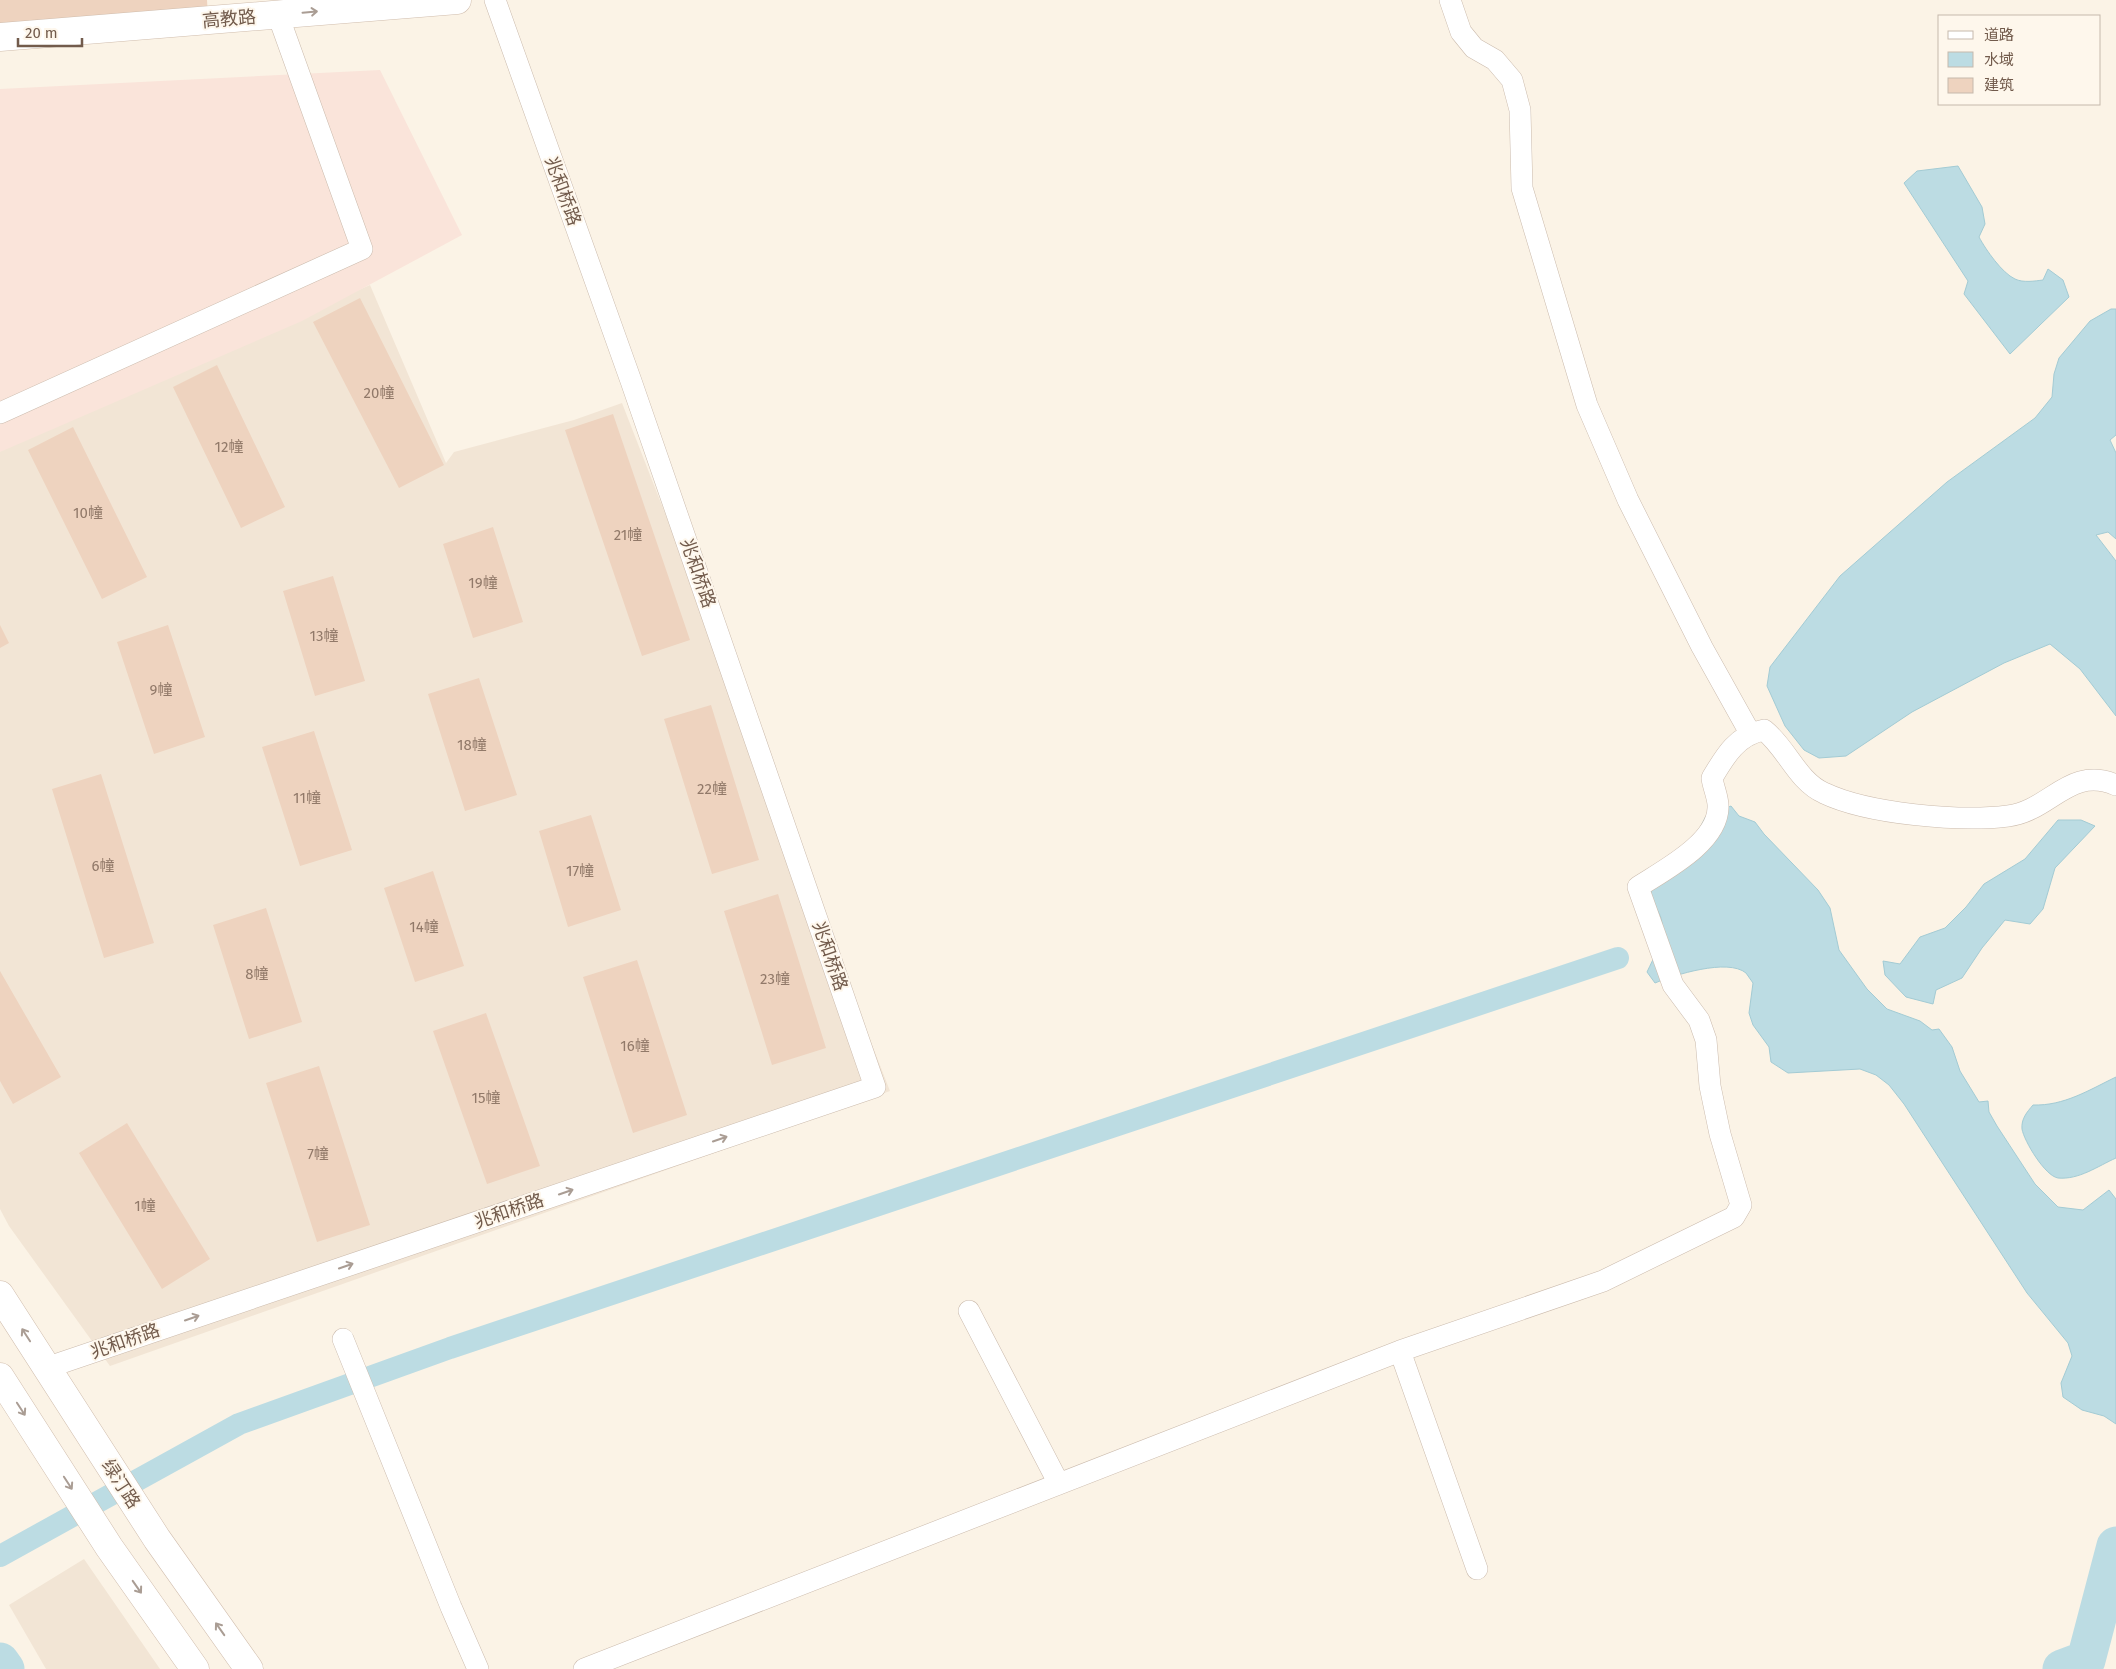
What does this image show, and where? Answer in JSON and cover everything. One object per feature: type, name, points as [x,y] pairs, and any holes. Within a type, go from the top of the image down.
[{"type":"main road","name":"高教路","points":[[0,37],[458,0]]},
{"type":"main road","name":"绿汀路","points":[[0,1295],[157,1539],[248,1669]]},
{"type":"main road","points":[[0,1377],[109,1548],[195,1669]]},
{"type":"street","name":"兆和桥路","points":[[46,1368],[875,1087],[628,372],[495,0]]},
{"type":"street","points":[[1450,0],[1461,32],[1474,48],[1495,60],[1512,80],[1520,110],[1522,188],[1587,405],[1646,534],[1702,647],[1750,733]]},
{"type":"street","points":[[0,413],[362,249],[278,15]]},
{"type":"street","points":[[584,1669],[1400,1351],[1603,1281],[1734,1217],[1740,1206],[1720,1134],[1710,1086],[1706,1040],[1699,1020],[1673,985],[1638,887],[1677,862],[1706,837],[1714,824],[1719,807],[1712,778],[1725,756],[1750,733],[1764,730],[1775,738],[1803,778],[1822,793],[1847,802],[1894,811],[1956,817],[2010,816],[2038,806],[2068,785],[2088,779],[2104,780],[2116,785]]},
{"type":"street","points":[[969,1311],[1059,1484]]},
{"type":"street","points":[[343,1339],[451,1607],[478,1669]]},
{"type":"street","points":[[1400,1351],[1477,1569]]},
{"type":"shaded area","points":[[380,70],[462,235],[302,321],[0,452],[0,89]]},
{"type":"shaded area","points":[[370,285],[446,463],[454,452],[574,420],[622,403],[890,1091],[110,1366],[9,1226],[0,1209],[0,449]]},
{"type":"shaded area","points":[[84,1559],[160,1669],[46,1669],[9,1605]]},
{"type":"water","points":[[1958,166],[1982,207],[1985,224],[1979,237],[1995,261],[2010,276],[2022,281],[2043,280],[2048,269],[2063,280],[2069,297],[2010,354],[1964,294],[1968,281],[1904,183],[1917,171]]},
{"type":"water","points":[[2111,309],[2116,309],[2116,435],[2110,440],[2116,453],[2116,539],[2108,532],[2096,535],[2116,561],[2116,716],[2080,669],[2050,644],[2004,663],[1912,712],[1846,756],[1819,758],[1804,750],[1785,726],[1767,686],[1770,667],[1840,576],[1947,482],[2035,418],[2052,397],[2054,374],[2059,358],[2090,321]]},
{"type":"water","points":[[1731,806],[1739,816],[1755,822],[1764,834],[1818,890],[1830,908],[1839,950],[1867,989],[1887,1009],[1920,1021],[1932,1030],[1939,1029],[1952,1047],[1960,1071],[1979,1102],[1988,1101],[1989,1112],[2035,1184],[2058,1207],[2083,1210],[2109,1190],[2116,1199],[2116,1424],[2104,1416],[2082,1410],[2063,1397],[2061,1383],[2072,1356],[2068,1343],[2027,1293],[1904,1104],[1889,1085],[1876,1075],[1860,1069],[1788,1073],[1771,1062],[1769,1047],[1753,1025],[1749,1013],[1753,983],[1746,973],[1738,969],[1714,967],[1701,969],[1655,983],[1647,972],[1658,948],[1662,929],[1660,914],[1653,903],[1651,890],[1678,871],[1706,816]]},
{"type":"water","points":[[2058,820],[2081,820],[2095,826],[2055,868],[2043,909],[2030,924],[2005,920],[1982,948],[1962,978],[1936,990],[1933,1004],[1906,997],[1885,975],[1883,961],[1900,964],[1920,937],[1945,928],[1966,907],[1984,884],[2025,859]]},
{"type":"water","points":[[2116,1077],[2116,1158],[2073,1177],[2058,1178],[2053,1176],[2041,1165],[2031,1149],[2022,1129],[2023,1119],[2033,1105],[2044,1105],[2066,1100]]},
{"type":"building","points":[[0,0],[207,0],[208,17],[0,41]]},
{"type":"building","points":[[360,298],[444,465],[399,488],[313,322]]},
{"type":"building","points":[[217,365],[285,507],[241,528],[173,387]]},
{"type":"building","points":[[613,414],[690,640],[642,656],[565,430]]},
{"type":"building","points":[[73,427],[147,577],[102,599],[28,450]]},
{"type":"building","points":[[493,527],[523,622],[473,638],[443,544]]},
{"type":"building","points":[[333,576],[365,681],[315,696],[283,591]]},
{"type":"building","points":[[0,625],[9,643],[0,648]]},
{"type":"building","points":[[168,625],[205,737],[154,754],[117,642]]},
{"type":"building","points":[[479,678],[517,795],[465,811],[428,694]]},
{"type":"building","points":[[711,705],[759,860],[712,874],[664,719]]},
{"type":"building","points":[[314,731],[352,850],[300,866],[262,747]]},
{"type":"building","points":[[101,774],[154,943],[104,958],[52,789]]},
{"type":"building","points":[[591,815],[621,910],[568,927],[539,831]]},
{"type":"building","points":[[433,871],[464,966],[415,982],[384,888]]},
{"type":"building","points":[[778,894],[826,1048],[772,1065],[724,911]]},
{"type":"building","points":[[266,908],[302,1022],[249,1039],[213,925]]},
{"type":"building","points":[[637,960],[687,1115],[633,1133],[583,977]]},
{"type":"building","points":[[0,971],[61,1077],[13,1104],[0,1081]]},
{"type":"building","points":[[486,1013],[540,1166],[487,1184],[433,1031]]},
{"type":"building","points":[[319,1066],[370,1225],[317,1242],[266,1083]]},
{"type":"building","points":[[127,1123],[210,1259],[162,1289],[79,1153]]},
{"type":"waterway","points":[[0,1556],[239,1424],[450,1348],[1618,958]]},
{"type":"waterway","points":[[2062,1669],[2086,1660],[2116,1546]]},
{"type":"waterway","points":[[0,1662],[5,1669]]}]
